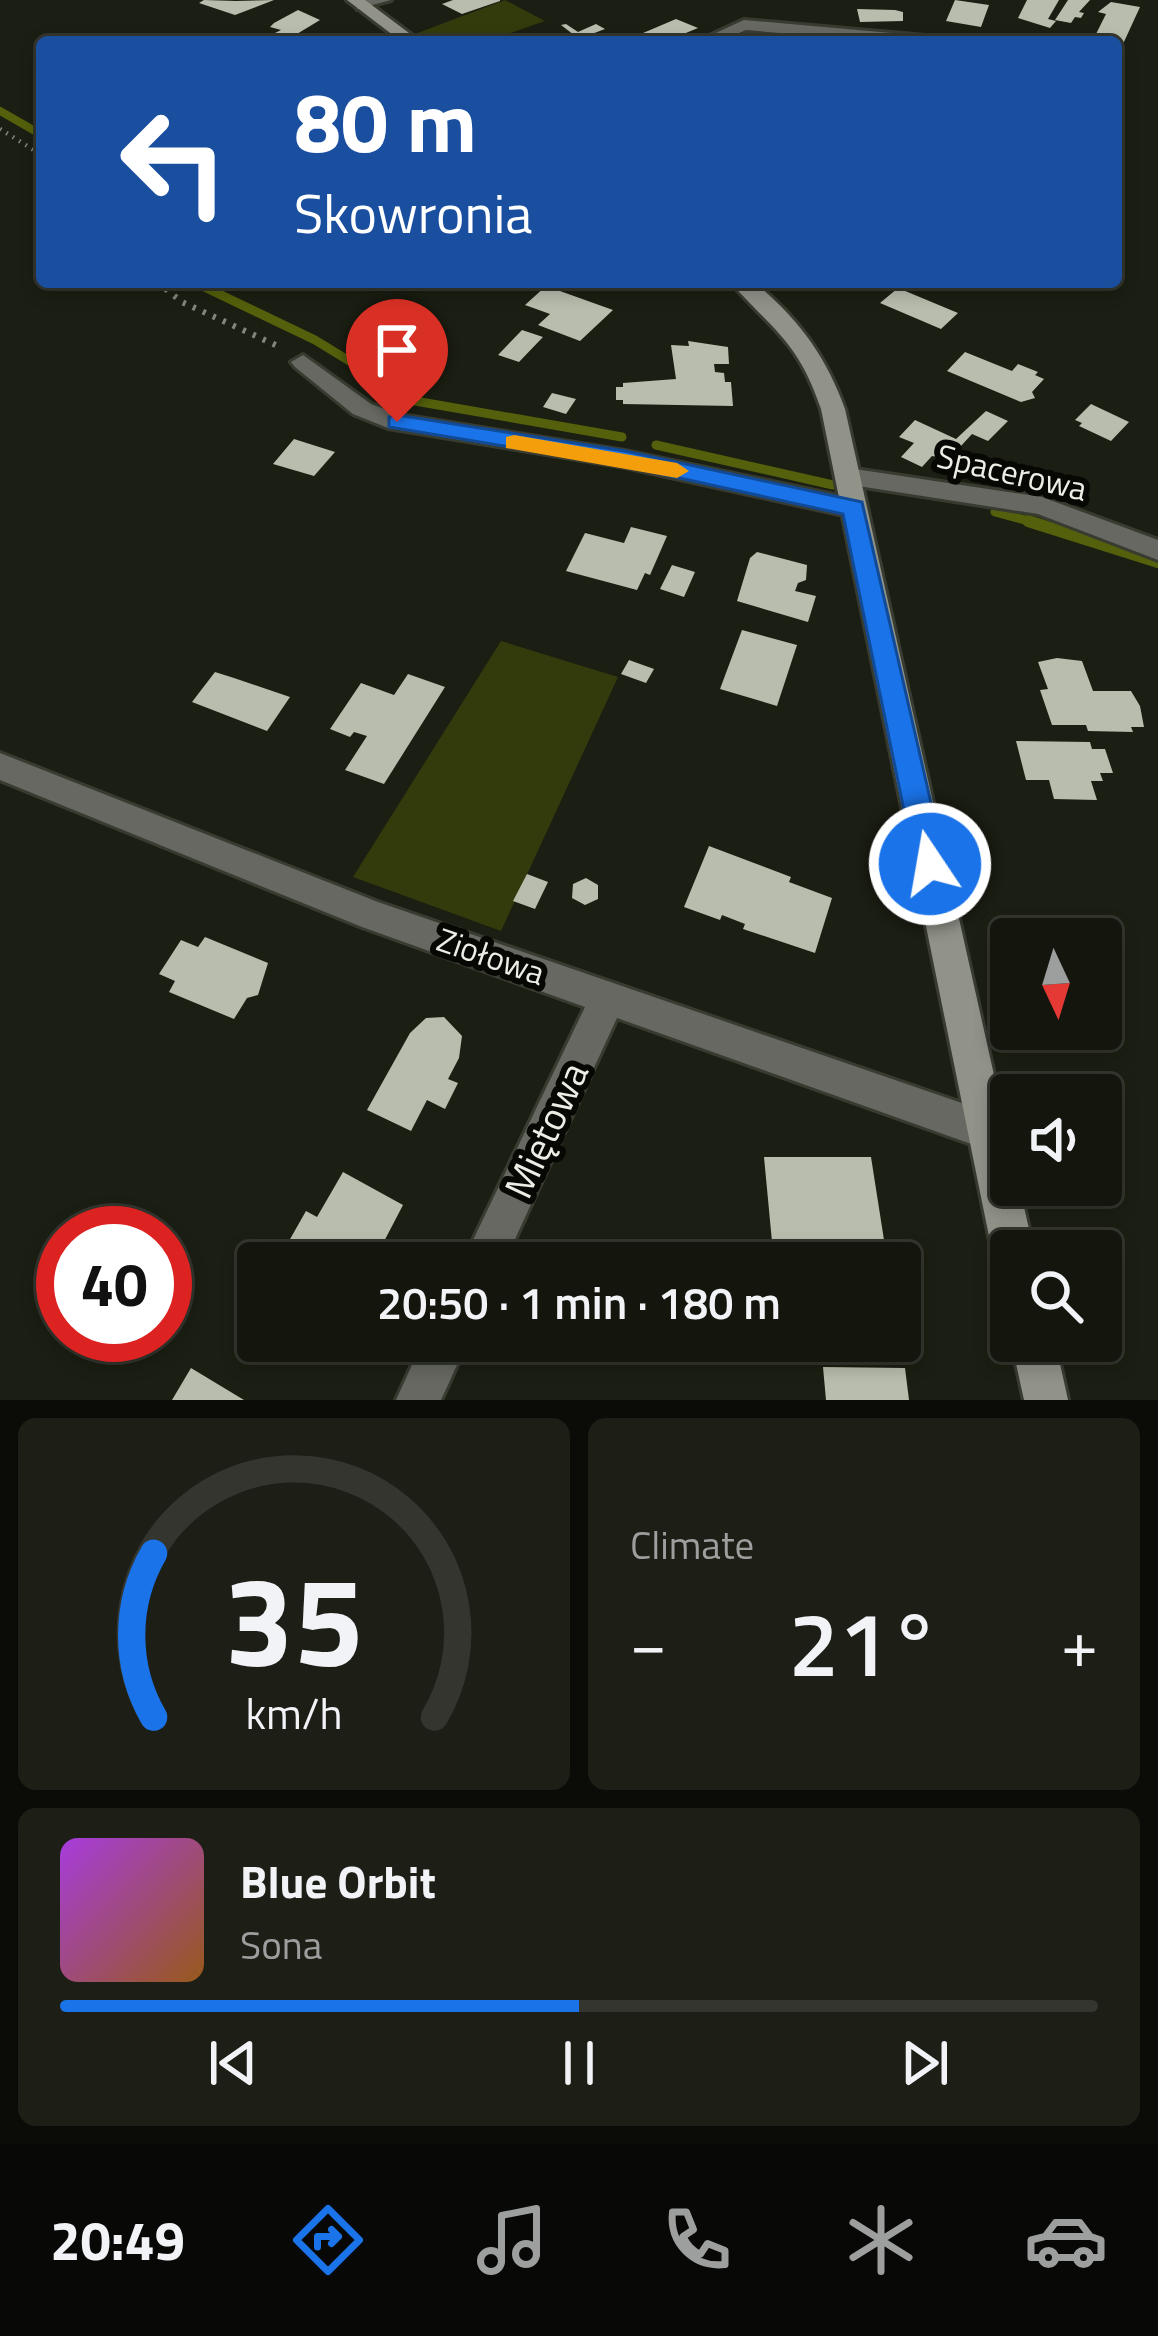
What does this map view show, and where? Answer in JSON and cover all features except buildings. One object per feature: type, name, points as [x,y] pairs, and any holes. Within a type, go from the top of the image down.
[{"type":"street","points":[[359,3],[383,0]]},
{"type":"street","points":[[359,3],[405,36]]},
{"type":"street","points":[[718,36],[744,25],[869,36]]},
{"type":"street","points":[[749,288],[774,307],[815,356],[839,417],[1009,1230]]},
{"type":"street","name":"Spacerowa","points":[[303,362],[362,409],[413,427],[851,492],[1042,506],[1158,550]]},
{"type":"street","name":"Ziołowa","points":[[0,766],[374,916],[988,1131]]},
{"type":"street","name":"Miętowa","points":[[493,1242],[609,997]]},
{"type":"street","points":[[418,1400],[436,1362]]},
{"type":"street","points":[[1038,1362],[1046,1400]]},
{"type":"path","points":[[0,129],[36,151]]},
{"type":"path","points":[[164,288],[182,302],[276,344],[303,362]]},
{"type":"green space","points":[[505,0],[545,21],[500,36],[415,34]]},
{"type":"green space","points":[[501,641],[618,677],[501,931],[353,877]]},
{"type":"waterway","points":[[0,111],[36,132]]},
{"type":"waterway","points":[[207,288],[315,340],[415,401],[622,437]]},
{"type":"waterway","points":[[656,445],[833,485]]},
{"type":"waterway","points":[[995,512],[1040,524]]},
{"type":"waterway","points":[[1028,521],[1158,562]]},
{"type":"slow traffic","points":[[514,442],[677,471]]},
{"type":"route","points":[[397,422],[430,431],[573,449],[854,508],[930,864]]}]
